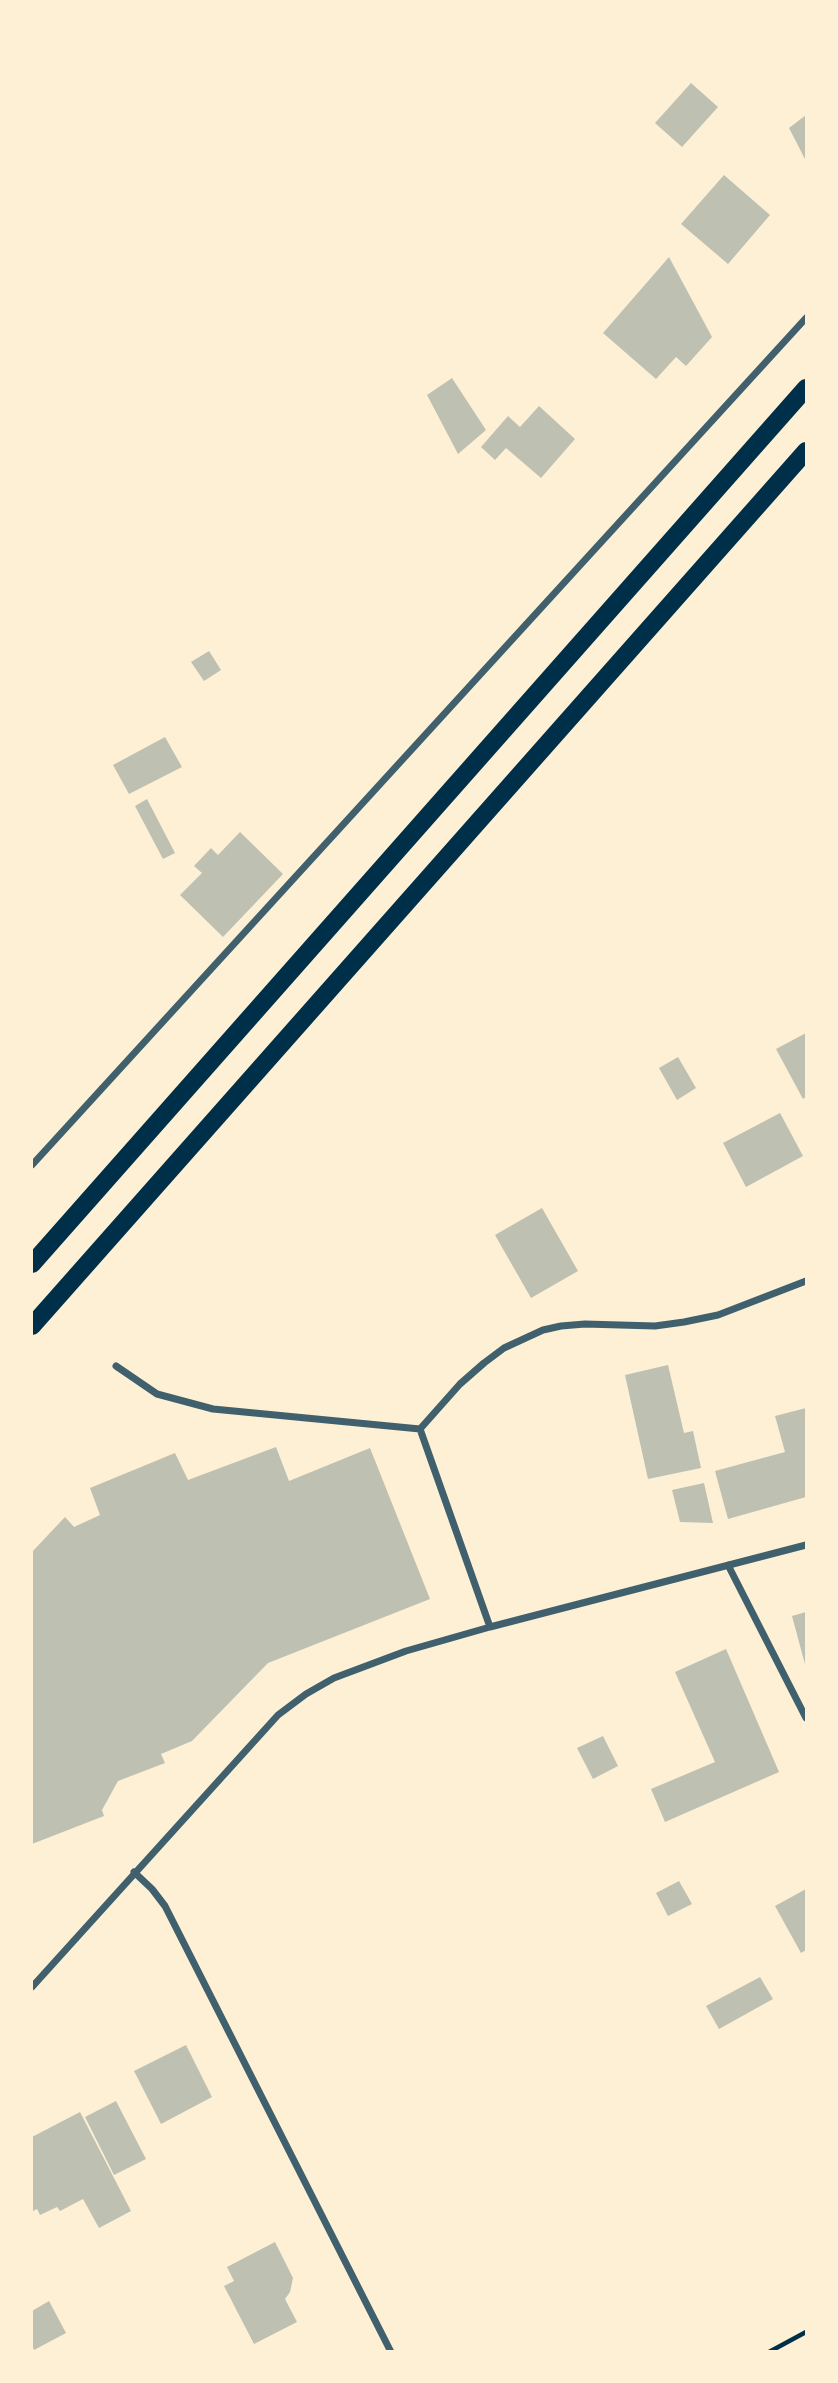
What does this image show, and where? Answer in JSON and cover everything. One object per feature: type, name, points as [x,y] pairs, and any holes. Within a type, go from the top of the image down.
[{"type":"main road","points":[[32,1264],[807,388]]},
{"type":"main road","points":[[32,1326],[807,451]]},
{"type":"street","points":[[32,1165],[807,318]]},
{"type":"street","points":[[420,1429],[460,1384],[484,1363],[504,1348],[543,1330],[585,1324],[655,1326],[684,1322],[718,1315],[807,1281]]},
{"type":"street","points":[[116,1366],[157,1394],[213,1409],[420,1429]]},
{"type":"street","points":[[420,1429],[490,1626]]},
{"type":"street","points":[[32,1987],[278,1716],[306,1694],[334,1678],[371,1663],[490,1626],[807,1545]]},
{"type":"street","points":[[728,1565],[807,1718]]},
{"type":"street","points":[[134,1872],[165,1906],[391,2351]]},
{"type":"path","points":[[769,2351],[807,2332]]},
{"type":"building","points":[[691,83],[718,107],[682,147],[655,123]]},
{"type":"building","points":[[806,115],[806,161],[789,128]]},
{"type":"building","points":[[724,175],[770,215],[728,264],[681,224]]},
{"type":"building","points":[[669,257],[712,337],[686,366],[676,357],[656,379],[603,333]]},
{"type":"building","points":[[452,378],[486,430],[458,454],[427,395]]},
{"type":"building","points":[[539,406],[575,439],[541,478],[506,448],[495,460],[481,447],[508,416],[520,427]]},
{"type":"building","points":[[209,651],[221,670],[204,681],[191,662]]},
{"type":"building","points":[[165,737],[182,767],[129,794],[113,765]]},
{"type":"building","points":[[147,799],[175,853],[163,859],[135,806]]},
{"type":"building","points":[[240,832],[283,874],[223,937],[180,895],[202,873],[194,866],[211,848],[218,855]]},
{"type":"building","points":[[806,1033],[806,1097],[803,1099],[776,1049]]},
{"type":"building","points":[[678,1057],[696,1088],[677,1100],[659,1068]]},
{"type":"building","points":[[780,1113],[803,1156],[746,1187],[723,1143]]},
{"type":"building","points":[[542,1208],[578,1271],[531,1298],[495,1235]]},
{"type":"building","points":[[668,1365],[684,1433],[693,1431],[701,1468],[648,1479],[625,1375]]},
{"type":"building","points":[[806,1408],[806,1497],[728,1519],[715,1471],[785,1452],[775,1416]]},
{"type":"building","points":[[276,1447],[289,1481],[370,1448],[430,1599],[268,1663],[192,1741],[161,1754],[165,1763],[118,1781],[102,1810],[104,1816],[32,1844],[32,1552],[65,1517],[74,1527],[100,1515],[90,1488],[175,1453],[188,1480]]},
{"type":"building","points":[[704,1483],[713,1523],[680,1522],[672,1490]]},
{"type":"building","points":[[806,1612],[806,1668],[792,1616]]},
{"type":"building","points":[[726,1649],[779,1772],[665,1822],[651,1789],[715,1762],[675,1672]]},
{"type":"building","points":[[603,1736],[618,1766],[593,1779],[577,1748]]},
{"type":"building","points":[[679,1881],[692,1904],[668,1916],[656,1893]]},
{"type":"building","points":[[806,1889],[806,1950],[801,1953],[775,1906]]},
{"type":"building","points":[[760,1977],[773,1999],[719,2029],[706,2006]]},
{"type":"building","points":[[186,2045],[212,2097],[161,2124],[134,2071]]},
{"type":"building","points":[[116,2101],[146,2159],[114,2175],[85,2117]]},
{"type":"building","points":[[80,2112],[131,2211],[99,2228],[83,2199],[60,2211],[57,2207],[40,2215],[37,2209],[33,2211],[32,2207],[32,2137]]},
{"type":"building","points":[[275,2242],[293,2278],[290,2292],[285,2299],[297,2322],[254,2344],[224,2286],[234,2281],[227,2267]]},
{"type":"building","points":[[49,2301],[66,2333],[34,2350],[32,2311]]}]
